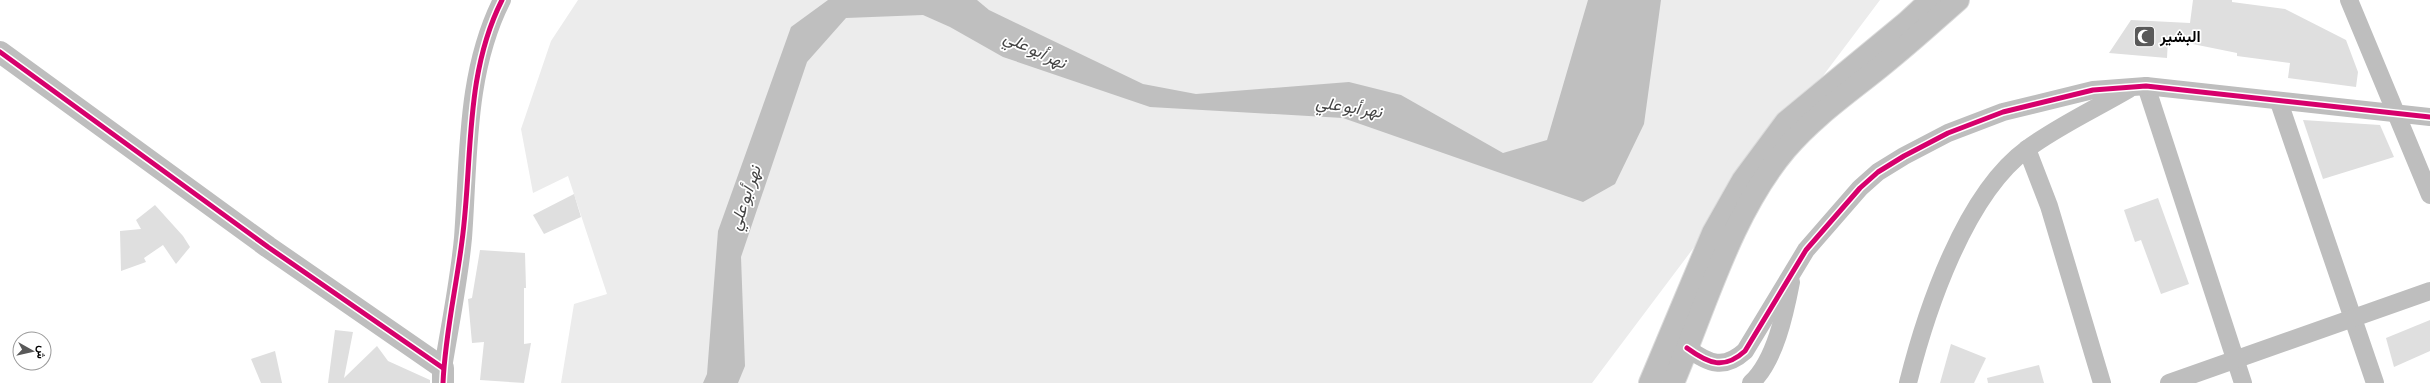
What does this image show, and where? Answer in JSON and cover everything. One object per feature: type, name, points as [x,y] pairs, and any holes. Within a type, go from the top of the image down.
[{"type":"main road","points":[[1661,379],[1713,232],[1743,180],[1786,122],[1906,23],[1931,0]]},
{"type":"main road","points":[[1661,379],[1687,348],[1728,246],[1758,190],[1786,149],[1822,112],[1885,63],[1958,0]]},
{"type":"main road","points":[[0,52],[443,375]]},
{"type":"street","points":[[443,375],[462,240],[473,98],[482,53],[492,20],[502,0]]},
{"type":"street","points":[[2349,0],[2398,114],[2430,195]]},
{"type":"street","points":[[1687,348],[1702,358],[1718,363],[1730,363],[1736,360],[1746,351],[1806,250],[1847,201],[1878,172],[1904,156],[1948,133],[2003,112],[2071,94],[2138,87],[2430,117]]},
{"type":"street","points":[[1908,383],[1925,324],[1963,231],[1978,203],[1992,184],[2005,168],[2027,149],[2138,87]]},
{"type":"street","points":[[2138,87],[2243,383]]},
{"type":"street","points":[[2279,102],[2374,383]]},
{"type":"street","points":[[2027,149],[2049,206],[2102,383]]},
{"type":"street","points":[[1751,383],[1766,362],[1778,334],[1794,270]]},
{"type":"street","points":[[2169,383],[2430,291]]},
{"type":"shaded area","points":[[578,0],[1880,0],[1592,383],[561,383],[574,304],[607,294],[568,176],[533,193],[521,129],[551,41]]},
{"type":"water","name":"نهر أبو علي","points":[[828,0],[977,0],[989,10],[1143,84],[1196,94],[1349,82],[1401,95],[1503,153],[1547,140],[1588,0],[1661,0],[1644,124],[1615,184],[1583,202],[1343,118],[1150,107],[1003,57],[950,27],[923,15],[846,18],[807,62],[741,257],[745,366],[738,383],[703,383],[707,374],[718,231],[791,27]]},
{"type":"building","points":[[2193,0],[2232,0],[2232,2],[2285,9],[2346,40],[2358,72],[2356,87],[2288,78],[2290,63],[2237,56],[2237,53],[2168,39],[2167,58],[2109,53],[2131,20],[2190,23]]},
{"type":"building","points":[[2303,120],[2380,125],[2394,157],[2323,179]]},
{"type":"building","points":[[574,194],[581,217],[544,234],[533,215]]},
{"type":"building","points":[[2158,198],[2189,284],[2161,294],[2141,240],[2135,242],[2124,210]]},
{"type":"building","points":[[155,205],[183,236],[190,247],[176,264],[163,245],[144,258],[146,262],[121,271],[120,231],[141,229],[136,220]]},
{"type":"building","points":[[480,250],[525,253],[526,288],[524,288],[524,344],[531,343],[524,383],[480,380],[484,342],[472,343],[468,299],[472,298]]},
{"type":"building","points":[[2430,320],[2430,351],[2394,367],[2386,338]]},
{"type":"building","points":[[335,330],[353,332],[344,378],[377,346],[388,361],[430,380],[430,383],[328,383]]},
{"type":"building","points":[[1951,344],[1986,358],[1974,383],[1940,383]]},
{"type":"building","points":[[275,351],[282,383],[261,383],[251,359]]},
{"type":"building","points":[[2039,365],[2044,383],[1988,383],[1987,378]]},
{"type":"cycle path","points":[[443,383],[448,330],[460,259],[476,88],[481,58],[490,29],[502,0]]},
{"type":"cycle path","points":[[0,52],[268,247],[443,368]]},
{"type":"cycle path","points":[[1687,348],[1702,358],[1716,363],[1723,363],[1737,357],[1745,351],[1806,250],[1860,188],[1878,172],[1904,156],[1948,133],[2003,112],[2093,90],[2146,86],[2430,117]]},
{"type":"place","name":"البشير","points":[[2144,37]]}]
